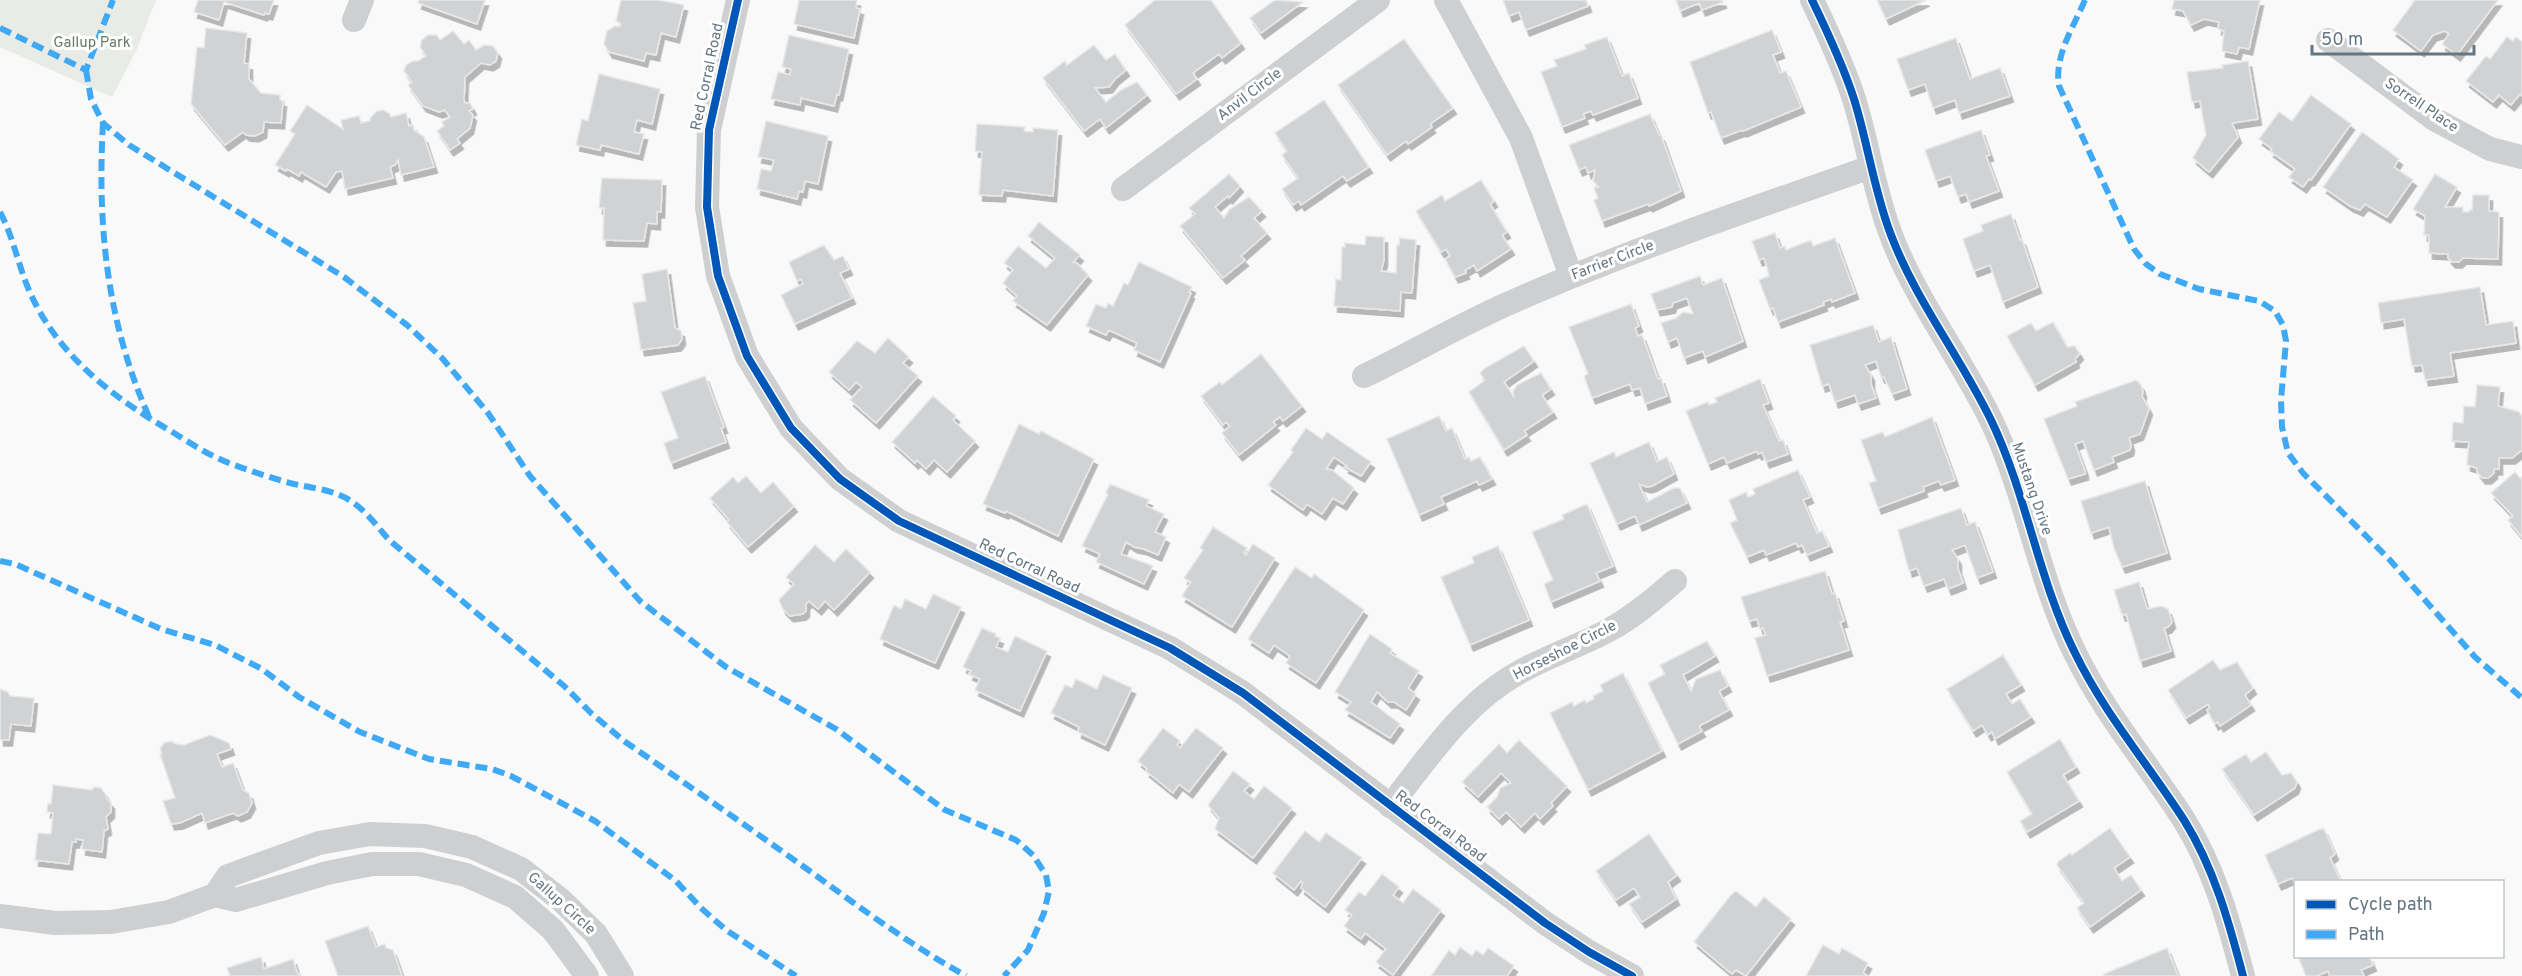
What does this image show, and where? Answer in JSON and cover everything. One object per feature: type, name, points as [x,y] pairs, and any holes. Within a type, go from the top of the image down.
[{"type":"street","name":"Red Corral Road","points":[[738,0],[709,130],[707,207],[718,276],[747,356],[791,428],[840,479],[899,521],[1170,648],[1243,693],[1545,923],[1588,952],[1632,976]]},
{"type":"street","name":"Anvil Circle","points":[[1123,189],[1378,0]]},
{"type":"street","points":[[1446,0],[1521,138],[1571,276]]},
{"type":"street","name":"Mustang Drive","points":[[1812,0],[1837,51],[1855,101],[1891,234],[1916,292],[1990,418],[2011,468],[2055,608],[2075,654],[2101,699],[2185,822],[2210,869],[2229,924],[2242,976]]},
{"type":"street","name":"Sorrell Place","points":[[2328,40],[2434,119],[2490,149],[2522,157]]},
{"type":"street","name":"Farrier Circle","points":[[1364,376],[1511,302],[1571,276],[1871,167]]},
{"type":"street","name":"Horseshoe Circle","points":[[1390,806],[1456,723],[1486,695],[1518,673],[1610,630],[1634,615],[1675,582]]},
{"type":"street","name":"Gallup Circle","points":[[215,895],[228,876],[319,843],[370,834],[425,836],[472,847],[521,868],[561,900],[596,934],[622,976]]},
{"type":"street","name":"Gallup Circle","points":[[0,916],[56,923],[111,922],[169,912],[215,895],[236,900],[327,873],[372,864],[419,864],[466,875],[515,897],[553,930],[587,976]]},
{"type":"green space","name":"Gallup Park","points":[[0,0],[156,0],[136,51],[112,97],[0,47]]},
{"type":"building","points":[[198,0],[274,0],[269,14],[264,15],[224,2],[219,20],[194,12]]},
{"type":"building","points":[[419,0],[485,0],[477,24],[418,3]]},
{"type":"building","points":[[621,0],[659,0],[684,5],[676,37],[661,33],[656,55],[646,53],[644,61],[609,52],[604,44],[607,31],[615,26],[620,27],[621,24],[616,21]]},
{"type":"building","points":[[799,0],[857,0],[856,8],[860,9],[854,38],[794,24]]},
{"type":"building","points":[[1155,0],[1211,0],[1241,43],[1222,58],[1219,54],[1193,73],[1197,79],[1176,94],[1125,25]]},
{"type":"building","points":[[1275,0],[1303,2],[1261,33],[1250,18]]},
{"type":"building","points":[[1503,0],[1586,0],[1588,6],[1526,30],[1519,12],[1509,16]]},
{"type":"building","points":[[1676,0],[1722,0],[1723,2],[1702,10],[1699,3],[1680,11]]},
{"type":"building","points":[[1877,0],[1926,0],[1886,19]]},
{"type":"building","points":[[2174,0],[2260,0],[2249,49],[2239,47],[2237,54],[2222,51],[2224,31],[2218,29],[2219,22],[2204,19],[2191,25],[2183,11],[2172,9]]},
{"type":"building","points":[[2415,0],[2498,0],[2457,55],[2442,44],[2449,34],[2445,31],[2433,35],[2421,51],[2393,30]]},
{"type":"building","points":[[206,28],[247,33],[244,63],[249,64],[249,79],[261,93],[280,95],[280,100],[283,101],[281,123],[264,122],[263,132],[255,136],[246,135],[243,132],[225,145],[191,104],[197,47],[204,48]]},
{"type":"building","points":[[1772,30],[1781,52],[1773,55],[1780,73],[1786,71],[1801,107],[1721,138],[1711,112],[1708,113],[1690,62]]},
{"type":"building","points":[[453,31],[464,44],[469,40],[476,50],[484,45],[493,46],[498,53],[496,61],[490,65],[481,63],[465,77],[464,100],[465,103],[470,103],[473,109],[469,111],[473,115],[470,128],[457,139],[460,143],[450,150],[437,131],[444,126],[442,122],[450,117],[445,110],[439,112],[423,106],[408,85],[412,82],[404,71],[406,65],[426,56],[420,47],[422,40],[428,35],[437,35],[440,40]]},
{"type":"building","points":[[789,35],[849,49],[839,95],[837,94],[834,106],[801,98],[800,105],[771,99],[778,72],[790,75],[791,69],[782,67]]},
{"type":"building","points":[[1607,37],[1622,76],[1629,73],[1638,98],[1593,115],[1591,111],[1583,114],[1585,118],[1562,127],[1541,72],[1557,66],[1554,60],[1586,49],[1584,45]]},
{"type":"building","points":[[2507,37],[2513,41],[2516,37],[2522,42],[2522,96],[2520,94],[2511,105],[2499,95],[2493,102],[2466,81],[2486,56],[2490,59]]},
{"type":"building","points":[[1956,38],[1970,79],[2000,68],[2010,96],[1959,113],[1955,100],[1933,108],[1925,84],[1908,90],[1897,59]]},
{"type":"building","points":[[1404,39],[1453,108],[1430,124],[1432,127],[1408,144],[1406,141],[1387,155],[1338,85]]},
{"type":"building","points":[[1094,45],[1106,60],[1115,54],[1126,70],[1109,87],[1095,88],[1106,102],[1121,90],[1137,82],[1147,95],[1106,128],[1100,119],[1084,131],[1043,78],[1065,61],[1067,65]]},
{"type":"building","points":[[2248,61],[2258,119],[2232,123],[2238,137],[2209,172],[2193,158],[2206,135],[2200,101],[2192,102],[2187,72],[2223,68],[2222,65]]},
{"type":"building","points":[[599,74],[660,89],[652,124],[637,120],[634,132],[644,134],[639,154],[601,145],[600,150],[576,145],[582,119],[588,121]]},
{"type":"building","points":[[2311,95],[2351,124],[2311,180],[2309,179],[2303,187],[2289,177],[2295,169],[2270,151],[2272,149],[2259,139],[2279,112],[2292,121]]},
{"type":"building","points":[[1324,100],[1369,167],[1347,181],[1343,176],[1301,205],[1299,201],[1293,205],[1282,189],[1298,178],[1282,155],[1287,151],[1275,133]]},
{"type":"building","points":[[307,105],[343,129],[341,120],[359,116],[361,123],[370,121],[377,111],[383,110],[391,117],[406,113],[409,126],[413,125],[414,130],[424,137],[434,167],[401,175],[398,160],[390,167],[393,178],[345,189],[342,171],[336,172],[326,187],[301,172],[299,176],[287,169],[286,171],[275,165],[295,134],[290,131]]},
{"type":"building","points":[[1650,114],[1661,135],[1681,191],[1649,206],[1648,204],[1602,221],[1594,200],[1598,198],[1594,188],[1599,187],[1593,181],[1595,170],[1588,173],[1586,167],[1579,170],[1569,145]]},
{"type":"building","points":[[766,121],[828,136],[818,184],[805,181],[803,192],[799,191],[797,199],[757,189],[761,169],[771,171],[774,160],[758,157]]},
{"type":"building","points":[[977,124],[1025,127],[1024,131],[1033,132],[1033,128],[1058,130],[1053,196],[1003,190],[1002,196],[979,195],[982,152],[975,151]]},
{"type":"building","points":[[1981,130],[1990,155],[1986,156],[1999,191],[1969,202],[1966,194],[1958,197],[1950,176],[1936,181],[1925,150]]},
{"type":"building","points":[[2362,132],[2399,159],[2394,167],[2413,180],[2387,217],[2365,204],[2360,210],[2350,206],[2323,187]]},
{"type":"building","points":[[1229,174],[1240,186],[1229,198],[1228,196],[1215,207],[1224,218],[1230,209],[1249,197],[1262,211],[1254,218],[1267,233],[1241,256],[1245,260],[1223,278],[1180,226],[1195,214],[1189,208]]},
{"type":"building","points":[[2435,174],[2457,187],[2445,207],[2463,207],[2463,212],[2469,212],[2472,210],[2473,195],[2489,195],[2489,211],[2499,212],[2498,259],[2463,258],[2459,262],[2452,262],[2448,254],[2429,253],[2429,235],[2424,235],[2425,216],[2413,209]]},
{"type":"building","points":[[602,178],[662,180],[661,212],[657,212],[657,224],[647,223],[644,241],[603,240],[604,208],[599,208]]},
{"type":"building","points":[[1481,180],[1494,201],[1490,204],[1507,232],[1502,235],[1511,249],[1477,271],[1474,265],[1465,270],[1466,273],[1455,277],[1445,259],[1450,256],[1446,249],[1441,252],[1416,211],[1442,195],[1445,201]]},
{"type":"building","points":[[2011,214],[2038,287],[2003,302],[1990,265],[1974,271],[1963,239],[1983,231],[1981,225]]},
{"type":"building","points":[[1039,222],[1080,255],[1073,262],[1077,263],[1088,275],[1047,325],[1013,301],[1017,296],[1003,283],[1013,270],[1004,263],[1018,246],[1046,268],[1055,258],[1028,236]]},
{"type":"building","points":[[1775,233],[1780,248],[1785,246],[1786,250],[1811,240],[1813,246],[1835,238],[1855,293],[1832,302],[1831,299],[1823,302],[1824,305],[1778,322],[1773,308],[1770,309],[1759,280],[1769,276],[1767,267],[1764,258],[1759,260],[1752,241]]},
{"type":"building","points":[[1366,236],[1384,237],[1384,260],[1381,271],[1396,273],[1397,245],[1399,245],[1400,238],[1416,240],[1412,293],[1401,292],[1400,311],[1334,306],[1336,279],[1341,280],[1342,247],[1345,247],[1345,243],[1365,245]]},
{"type":"building","points":[[824,245],[834,260],[843,256],[849,269],[840,273],[852,298],[795,324],[781,295],[803,284],[801,279],[797,281],[789,262]]},
{"type":"building","points":[[1139,262],[1192,287],[1160,362],[1134,350],[1137,343],[1109,330],[1106,335],[1086,326],[1096,304],[1106,308],[1108,303],[1113,306],[1124,283],[1128,285]]},
{"type":"building","points":[[667,269],[675,328],[681,331],[682,339],[678,345],[641,350],[633,303],[646,301],[642,274]]},
{"type":"building","points":[[1700,276],[1703,285],[1722,278],[1743,341],[1705,357],[1703,351],[1684,358],[1677,338],[1668,342],[1661,323],[1676,318],[1683,312],[1693,314],[1687,298],[1673,303],[1672,307],[1657,310],[1651,294]]},
{"type":"building","points":[[2480,287],[2486,325],[2513,321],[2516,343],[2450,353],[2454,376],[2425,380],[2422,365],[2412,366],[2404,319],[2381,323],[2378,303]]},
{"type":"building","points":[[1631,304],[1639,326],[1635,328],[1638,336],[1642,335],[1658,379],[1661,378],[1667,396],[1645,404],[1640,388],[1632,390],[1630,384],[1592,398],[1584,376],[1588,374],[1569,327]]},
{"type":"building","points":[[2053,322],[2067,347],[2075,346],[2080,354],[2075,359],[2076,362],[2035,385],[2007,336],[2031,323],[2036,331]]},
{"type":"building","points":[[1873,325],[1879,342],[1891,337],[1907,389],[1892,394],[1884,377],[1881,377],[1876,361],[1865,365],[1871,375],[1871,384],[1876,398],[1858,404],[1855,395],[1835,402],[1829,384],[1822,386],[1810,345]]},
{"type":"building","points":[[888,338],[909,357],[903,363],[918,376],[876,423],[850,400],[862,387],[856,382],[849,390],[829,372],[857,341],[875,353]]},
{"type":"building","points":[[1524,346],[1534,361],[1504,382],[1514,397],[1513,391],[1517,385],[1541,373],[1551,389],[1542,395],[1553,412],[1524,431],[1527,435],[1504,450],[1469,392],[1485,380],[1480,373],[1485,368]]},
{"type":"building","points":[[1261,354],[1302,406],[1283,421],[1280,417],[1273,422],[1276,425],[1239,455],[1222,433],[1230,426],[1226,422],[1223,425],[1201,396],[1220,382],[1222,385]]},
{"type":"building","points":[[705,376],[724,427],[721,428],[726,442],[671,463],[664,443],[678,438],[661,392]]},
{"type":"building","points":[[1760,379],[1769,403],[1763,405],[1779,441],[1783,440],[1788,454],[1766,462],[1762,452],[1758,454],[1757,451],[1727,463],[1724,457],[1708,464],[1686,411],[1708,402],[1709,405],[1717,402],[1715,398]]},
{"type":"building","points":[[2136,380],[2141,385],[2142,396],[2149,409],[2140,434],[2129,438],[2130,450],[2112,457],[2114,462],[2094,470],[2083,441],[2075,444],[2085,474],[2068,479],[2044,419],[2077,406],[2075,402]]},
{"type":"building","points":[[2477,385],[2500,387],[2498,406],[2519,412],[2522,416],[2522,450],[2512,458],[2499,458],[2499,469],[2494,469],[2494,473],[2488,478],[2482,478],[2477,468],[2467,465],[2469,442],[2452,441],[2453,422],[2463,423],[2464,406],[2475,407]]},
{"type":"building","points":[[933,396],[956,416],[953,420],[975,441],[947,472],[934,460],[926,469],[917,460],[915,463],[892,442]]},
{"type":"building","points":[[1439,416],[1446,431],[1452,428],[1465,459],[1469,457],[1471,461],[1480,457],[1492,479],[1479,485],[1477,481],[1441,497],[1444,504],[1419,515],[1387,439]]},
{"type":"building","points":[[1932,417],[1955,480],[1941,485],[1939,481],[1923,487],[1924,491],[1878,508],[1869,483],[1876,481],[1861,440],[1883,432],[1885,437]]},
{"type":"building","points":[[1019,424],[1039,434],[1041,431],[1094,459],[1058,536],[1006,511],[1005,513],[983,504]]},
{"type":"building","points":[[1306,428],[1322,439],[1327,432],[1371,462],[1361,476],[1345,467],[1347,466],[1334,457],[1326,469],[1332,470],[1354,488],[1343,504],[1333,498],[1322,514],[1307,504],[1303,510],[1268,485],[1293,452],[1291,450]]},
{"type":"building","points":[[1649,442],[1657,462],[1667,457],[1674,474],[1652,486],[1639,484],[1647,502],[1674,488],[1680,488],[1687,503],[1639,525],[1635,516],[1617,524],[1590,463],[1614,452],[1616,457]]},
{"type":"building","points":[[1798,470],[1810,497],[1803,500],[1817,533],[1822,531],[1829,546],[1807,555],[1802,545],[1798,547],[1796,543],[1766,555],[1764,550],[1747,557],[1730,523],[1737,520],[1729,500],[1746,492],[1748,497],[1755,494],[1753,489]]},
{"type":"building","points":[[2515,472],[2520,478],[2522,477],[2522,537],[2508,520],[2513,516],[2491,493]]},
{"type":"building","points":[[746,476],[761,493],[773,482],[794,506],[748,547],[710,498],[733,477],[738,483]]},
{"type":"building","points":[[2145,481],[2167,553],[2122,567],[2109,527],[2091,533],[2081,501]]},
{"type":"building","points":[[1110,484],[1149,500],[1146,506],[1164,514],[1155,532],[1166,537],[1158,555],[1126,542],[1121,554],[1153,566],[1144,584],[1096,562],[1100,554],[1082,546],[1108,494],[1106,493]]},
{"type":"building","points":[[1587,504],[1613,566],[1596,573],[1600,581],[1551,602],[1544,584],[1553,580],[1532,532],[1564,519],[1562,515]]},
{"type":"building","points":[[1961,508],[1967,525],[1975,522],[1993,572],[1977,578],[1965,545],[1952,550],[1958,559],[1958,568],[1963,583],[1948,589],[1944,579],[1924,586],[1917,568],[1909,571],[1898,530]]},
{"type":"building","points":[[1213,527],[1247,548],[1244,553],[1246,555],[1253,544],[1275,558],[1232,627],[1182,596],[1191,582],[1184,578],[1203,550],[1200,548]]},
{"type":"building","points":[[815,545],[834,562],[846,549],[870,572],[834,610],[825,601],[818,609],[809,601],[803,614],[790,616],[783,609],[779,600],[794,584],[786,577]]},
{"type":"building","points":[[1498,546],[1529,620],[1470,645],[1441,577],[1474,563],[1472,557]]},
{"type":"building","points":[[1295,567],[1312,578],[1314,574],[1364,610],[1316,683],[1286,663],[1290,656],[1274,645],[1269,653],[1248,639]]},
{"type":"building","points":[[1825,571],[1844,621],[1840,622],[1849,650],[1767,676],[1755,638],[1766,635],[1763,628],[1760,629],[1757,619],[1749,621],[1741,597]]},
{"type":"building","points":[[2139,582],[2147,609],[2162,606],[2168,609],[2172,622],[2164,628],[2171,651],[2140,661],[2126,614],[2122,615],[2114,590]]},
{"type":"building","points":[[933,594],[961,607],[935,663],[880,639],[894,605],[901,609],[905,599],[926,609]]},
{"type":"building","points":[[982,628],[996,634],[995,636],[1000,638],[996,647],[1008,652],[1015,636],[1047,651],[1020,711],[975,690],[980,679],[969,674],[971,671],[963,667]]},
{"type":"building","points":[[1370,634],[1392,649],[1390,653],[1419,671],[1408,688],[1416,694],[1406,710],[1394,702],[1388,702],[1377,692],[1371,702],[1400,724],[1390,738],[1345,710],[1351,702],[1335,692]]},
{"type":"building","points":[[1707,641],[1715,656],[1683,675],[1691,691],[1696,679],[1720,670],[1728,686],[1719,691],[1729,710],[1699,726],[1702,731],[1678,744],[1648,683],[1665,674],[1660,665]]},
{"type":"building","points":[[2003,655],[2021,685],[2006,694],[2012,704],[2020,699],[2031,717],[1995,739],[1992,732],[1988,735],[1982,725],[1973,731],[1947,689]]},
{"type":"building","points":[[2213,660],[2220,670],[2237,662],[2253,688],[2245,695],[2251,705],[2220,726],[2218,722],[2215,724],[2207,710],[2210,708],[2208,704],[2186,718],[2168,690]]},
{"type":"building","points":[[1623,673],[1662,751],[1588,790],[1550,713],[1572,702],[1574,706],[1585,700],[1586,703],[1594,699],[1593,696],[1603,691],[1600,685]]},
{"type":"building","points":[[1103,675],[1132,688],[1105,745],[1078,732],[1079,727],[1051,713],[1065,685],[1072,688],[1076,679],[1097,689]]},
{"type":"building","points":[[0,689],[8,692],[10,696],[34,698],[31,726],[11,724],[9,740],[0,740]]},
{"type":"building","points":[[1163,728],[1180,741],[1177,745],[1180,748],[1196,728],[1223,748],[1189,792],[1179,784],[1173,793],[1146,771],[1147,769],[1138,761]]},
{"type":"building","points":[[210,735],[229,743],[231,749],[217,754],[222,767],[233,763],[243,790],[249,793],[252,803],[247,812],[238,816],[233,813],[205,823],[202,813],[180,823],[171,824],[163,801],[175,798],[160,749],[164,743],[171,741],[184,745]]},
{"type":"building","points":[[2060,739],[2076,767],[2063,775],[2079,801],[2027,832],[2020,821],[2032,814],[2007,772]]},
{"type":"building","points":[[1519,740],[1567,786],[1551,803],[1553,806],[1540,819],[1535,813],[1521,827],[1506,812],[1499,819],[1487,807],[1497,797],[1500,788],[1511,783],[1501,773],[1478,797],[1462,782],[1499,744],[1507,753]]},
{"type":"building","points":[[2266,752],[2282,775],[2291,773],[2297,782],[2295,788],[2254,815],[2222,769],[2246,754],[2251,762]]},
{"type":"building","points":[[1233,771],[1250,784],[1244,791],[1254,799],[1264,786],[1292,808],[1253,858],[1215,829],[1219,818],[1208,805]]},
{"type":"building","points":[[53,785],[92,790],[94,787],[101,788],[111,803],[111,812],[106,817],[108,829],[104,831],[102,852],[82,849],[83,840],[76,839],[76,842],[72,842],[69,864],[35,860],[38,833],[51,834],[53,813],[47,812],[48,803],[51,804]]},
{"type":"building","points":[[2110,828],[2130,857],[2114,868],[2122,881],[2131,875],[2141,890],[2090,927],[2077,908],[2084,903],[2057,865],[2070,853],[2072,855]]},
{"type":"building","points":[[2324,829],[2335,854],[2330,858],[2340,880],[2294,882],[2292,878],[2278,884],[2265,855]]},
{"type":"building","points":[[1305,831],[1319,842],[1326,833],[1362,858],[1325,907],[1301,888],[1303,883],[1301,881],[1294,890],[1273,873]]},
{"type":"building","points":[[1649,834],[1677,875],[1668,882],[1676,899],[1642,922],[1629,904],[1640,897],[1634,888],[1616,900],[1596,871]]},
{"type":"building","points":[[1382,874],[1399,887],[1393,895],[1403,903],[1413,889],[1441,910],[1393,975],[1376,962],[1386,949],[1365,933],[1361,939],[1344,926],[1352,915],[1345,910],[1359,892],[1365,896]]},
{"type":"building","points":[[1736,891],[1756,907],[1764,897],[1791,919],[1746,976],[1736,970],[1732,974],[1694,942]]},
{"type":"building","points":[[368,926],[376,947],[385,944],[386,948],[393,950],[402,976],[338,976],[325,941]]},
{"type":"building","points":[[1823,945],[1839,954],[1842,948],[1868,963],[1863,973],[1868,976],[1806,976]]},
{"type":"building","points":[[1460,947],[1472,956],[1476,950],[1483,955],[1488,948],[1514,966],[1507,976],[1431,976],[1449,950],[1455,955]]},
{"type":"building","points":[[2167,948],[2178,976],[2104,976],[2104,974]]},
{"type":"building","points":[[261,957],[264,969],[293,959],[297,972],[301,976],[230,976],[227,968]]},
{"type":"building","points":[[2299,958],[2370,958],[2373,965],[2361,970],[2364,976],[2330,976],[2328,971],[2317,976],[2306,976]]},
{"type":"marked path","points":[[0,28],[86,70],[113,0]]},
{"type":"marked path","points":[[2085,0],[2062,53],[2059,64],[2059,86],[2134,249],[2146,264],[2160,274],[2199,289],[2259,301],[2275,311],[2283,325],[2286,341],[2281,400],[2282,427],[2288,453],[2303,473],[2389,559],[2475,657],[2522,698]]},
{"type":"marked path","points":[[86,70],[91,99],[103,123],[129,145],[344,277],[407,325],[442,358],[488,413],[530,476],[640,601],[726,667],[836,729],[945,810],[1016,840],[1033,855],[1046,875],[1049,891],[1044,913],[1028,950],[1004,976]]},
{"type":"marked path","points":[[103,123],[102,199],[108,274],[124,347],[135,383],[150,419]]},
{"type":"marked path","points":[[0,212],[10,234],[24,279],[46,323],[76,360],[113,393],[132,407],[218,458],[279,480],[331,492],[351,501],[389,540],[563,685],[624,741],[891,929],[966,976]]},
{"type":"marked path","points":[[0,561],[15,564],[161,629],[215,645],[262,669],[299,697],[360,732],[429,759],[492,769],[511,776],[595,821],[676,881],[726,930],[796,976]]},
{"type":"cycle path","points":[[738,0],[709,130],[707,207],[718,276],[747,356],[791,428],[840,479],[899,521],[1170,648],[1243,693],[1545,923],[1589,952],[1632,976]]},
{"type":"cycle path","points":[[1812,0],[1835,49],[1854,99],[1880,202],[1891,235],[1925,306],[1966,373],[1991,420],[2014,478],[2062,625],[2099,697],[2195,838],[2220,896],[2243,976]]}]
